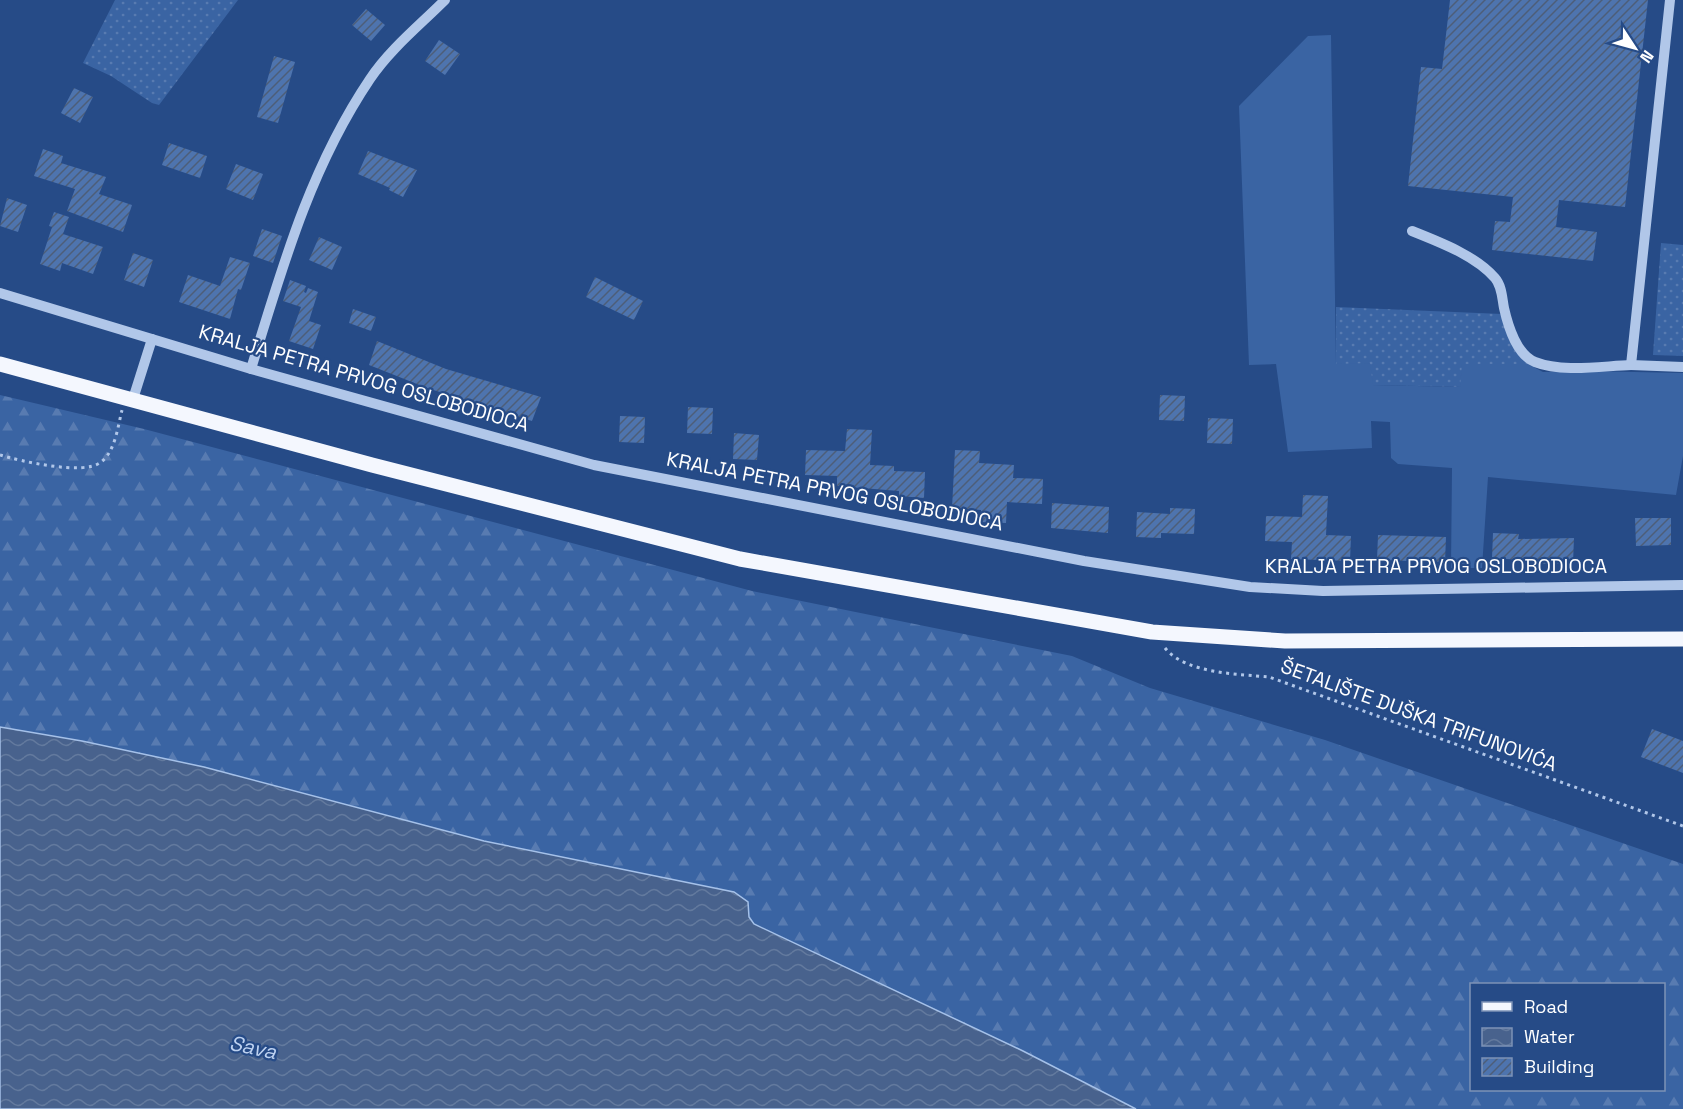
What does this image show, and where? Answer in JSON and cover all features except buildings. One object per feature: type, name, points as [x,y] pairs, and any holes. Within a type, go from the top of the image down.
[{"type":"main road","points":[[0,364],[372,465],[740,559],[1152,632],[1285,641],[1683,639]]},
{"type":"street","points":[[251,369],[291,238],[311,186],[338,133],[370,78],[384,60],[445,0]]},
{"type":"street","points":[[1631,365],[1670,0]]},
{"type":"street","points":[[1412,231],[1464,254],[1495,277],[1517,345],[1535,362],[1565,366],[1683,367]]},
{"type":"street","name":"KRALJA PETRA PRVOG OSLOBODIOCA","points":[[0,293],[251,369],[594,465],[1084,561],[1250,587],[1323,591],[1683,585]]},
{"type":"street","points":[[129,398],[152,339]]},
{"type":"path","points":[[0,455],[74,468],[87,468],[101,462],[115,437],[129,398]]},
{"type":"path","name":"ŠETALIŠTE DUŠKA TRIFUNOVIĆA","points":[[1152,632],[1170,654],[1204,670],[1269,677],[1683,826]]},
{"type":"green space","points":[[115,0],[238,0],[159,105],[152,103],[111,76],[83,63]]},
{"type":"green space","points":[[1331,35],[1336,364],[1370,363],[1373,385],[1460,387],[1462,364],[1528,364],[1543,372],[1683,373],[1683,456],[1676,495],[1488,477],[1482,568],[1451,568],[1452,468],[1398,464],[1391,458],[1390,422],[1371,421],[1372,448],[1288,452],[1276,364],[1249,365],[1239,106],[1308,36]]},
{"type":"green space","points":[[1661,243],[1683,245],[1683,356],[1653,355]]},
{"type":"green space","points":[[1336,307],[1502,314],[1520,354],[1528,364],[1463,364],[1461,387],[1372,385],[1336,364]]},
{"type":"green space","points":[[0,395],[144,429],[752,591],[1072,656],[1150,688],[1325,740],[1683,864],[1683,1109],[1136,1109],[1023,1051],[754,924],[749,917],[749,905],[734,892],[484,841],[204,767],[82,741],[0,727]]},
{"type":"water","name":"Sava","points":[[0,727],[82,741],[204,767],[484,841],[734,892],[748,902],[749,917],[754,924],[1023,1051],[1136,1109],[0,1109]]}]
